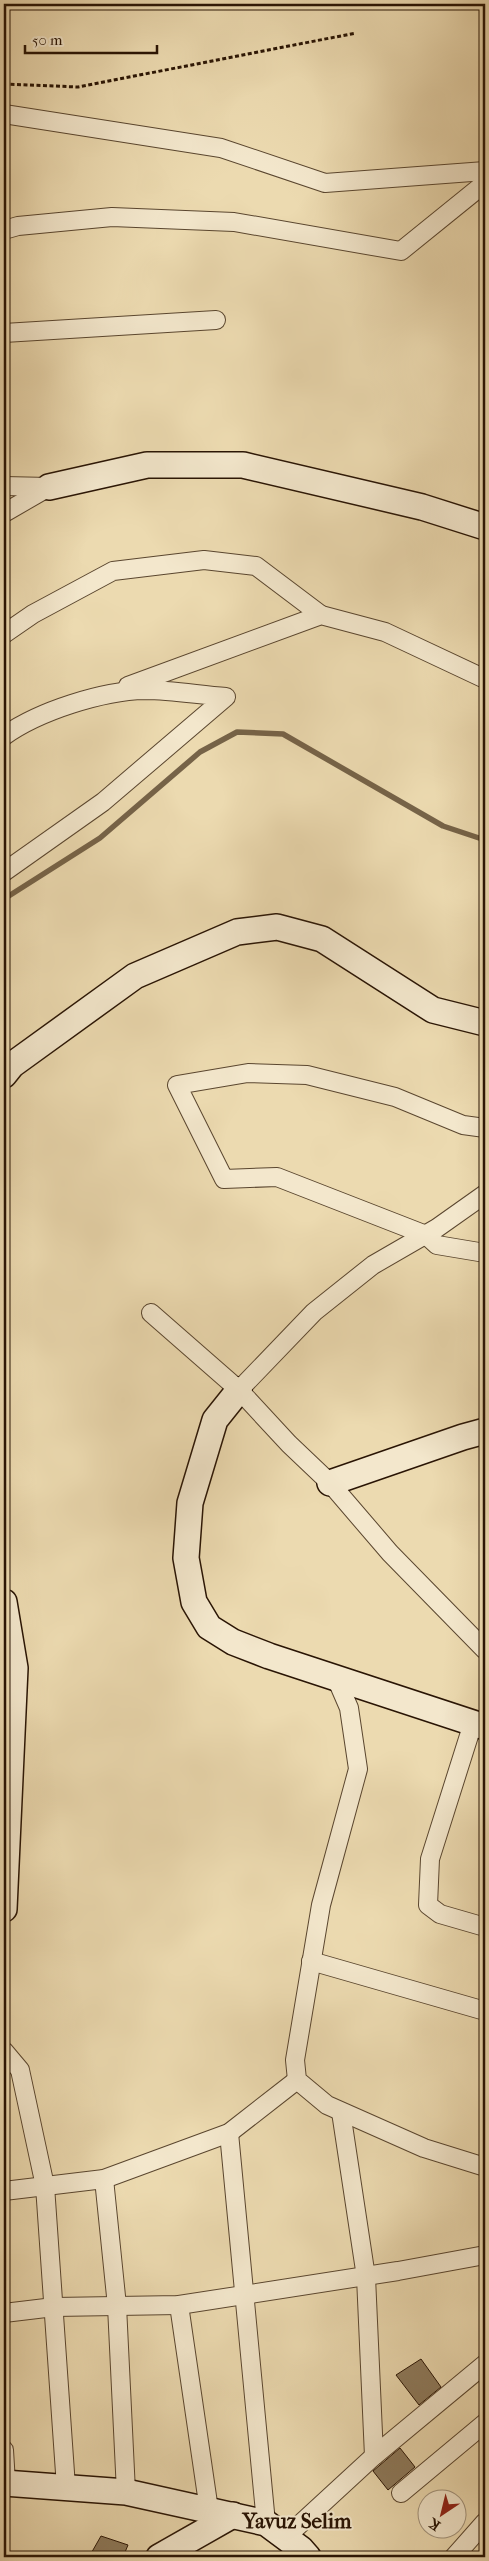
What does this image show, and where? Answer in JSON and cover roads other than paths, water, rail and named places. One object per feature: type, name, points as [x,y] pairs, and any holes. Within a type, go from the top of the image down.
[{"type":"street","points":[[4,114],[221,148],[325,182],[485,171]]},
{"type":"street","points":[[4,230],[18,226],[112,217],[234,222],[401,251],[485,183]]},
{"type":"street","points":[[4,333],[216,320]]},
{"type":"street","points":[[4,486],[49,487],[147,465],[243,465],[422,507],[485,527]]},
{"type":"street","points":[[4,513],[49,487]]},
{"type":"street","points":[[4,634],[33,614],[113,571],[204,560],[256,566],[321,616],[385,632],[485,679]]},
{"type":"street","points":[[4,736],[22,723],[102,696],[321,616]]},
{"type":"street","points":[[4,872],[103,802],[226,697],[145,690],[102,696]]},
{"type":"street","points":[[4,1075],[12,1065],[135,976],[237,932],[277,927],[322,939],[433,1010],[485,1024]]},
{"type":"street","points":[[485,1128],[463,1125],[395,1097],[307,1075],[248,1074],[178,1085],[224,1179],[277,1177],[426,1235],[437,1246],[485,1253]]},
{"type":"street","points":[[485,1194],[426,1235],[373,1265],[314,1312],[239,1390],[215,1420],[190,1502],[186,1558],[194,1602],[209,1627],[233,1642],[479,1725],[430,1859],[428,1906],[440,1914],[485,1927]]},
{"type":"street","points":[[151,1313],[239,1390],[289,1444],[330,1483],[390,1553],[485,1650]]},
{"type":"street","points":[[330,1483],[463,1436],[485,1431]]},
{"type":"street","points":[[4,1602],[15,1668],[4,1909]]},
{"type":"street","points":[[336,1678],[350,1708],[358,1769],[321,1905],[295,2060],[297,2080],[327,2105],[341,2112],[424,2148],[485,2168]]},
{"type":"street","points":[[312,1961],[485,2011]]},
{"type":"street","points":[[4,2051],[20,2070],[45,2186],[66,2487]]},
{"type":"street","points":[[4,2191],[104,2179],[229,2133],[297,2080]]},
{"type":"street","points":[[341,2112],[366,2276],[374,2456]]},
{"type":"street","points":[[229,2133],[244,2295],[276,2530]]},
{"type":"street","points":[[104,2179],[117,2306],[126,2492]]},
{"type":"street","points":[[4,2313],[54,2307],[178,2305],[366,2276],[485,2255]]},
{"type":"street","points":[[178,2305],[209,2510]]},
{"type":"street","points":[[276,2530],[374,2456],[485,2364]]},
{"type":"street","points":[[401,2493],[485,2423]]},
{"type":"street","points":[[4,2450],[5,2483],[126,2492],[233,2515],[276,2530],[308,2557]]},
{"type":"street","points":[[159,2557],[233,2515]]},
{"type":"street","points":[[454,2557],[485,2522]]},
{"type":"waterway","points":[[4,899],[100,838],[200,752],[237,732],[283,734],[443,826],[485,840]]},
{"type":"district","name":"Yavuz Selim","points":[[297,2521]]}]
